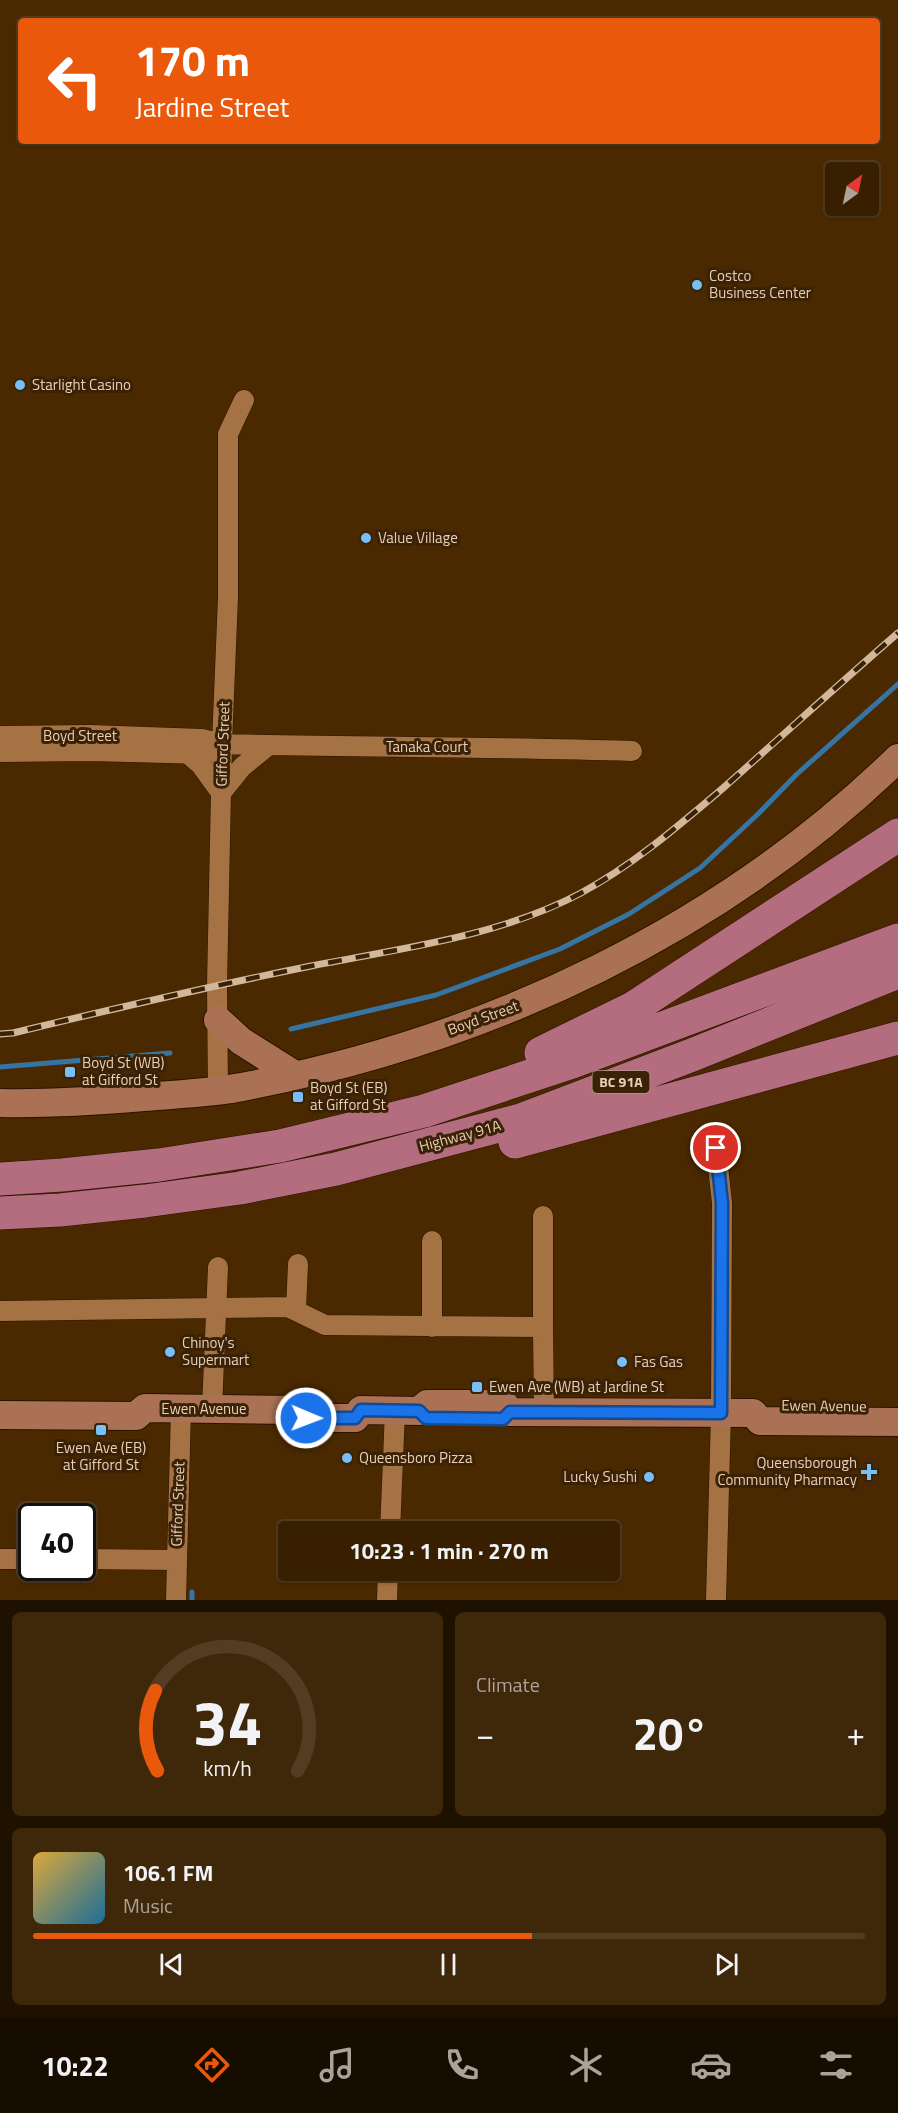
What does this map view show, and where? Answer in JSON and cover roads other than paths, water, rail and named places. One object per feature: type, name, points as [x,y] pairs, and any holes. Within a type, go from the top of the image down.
[{"type":"highway","points":[[424,1111],[481,1079],[556,1046],[633,1008],[898,836]]},
{"type":"highway","name":"BC 91A","points":[[0,1179],[62,1176],[159,1165],[269,1148],[424,1111],[572,1062],[898,940]]},
{"type":"highway","name":"Highway 91A","points":[[0,1213],[60,1210],[240,1188],[336,1169],[521,1120],[692,1055],[898,972]]},
{"type":"highway","points":[[336,1169],[444,1160],[898,1038]]},
{"type":"street","name":"Gifford Street","points":[[218,1091],[221,793],[228,597],[228,434],[244,400]]},
{"type":"street","name":"Boyd Street","points":[[0,736],[92,735],[202,739],[222,744]]},
{"type":"street","name":"Boyd Street","points":[[0,752],[205,754],[222,744]]},
{"type":"street","name":"Tanaka Court","points":[[222,744],[632,751]]},
{"type":"street","points":[[187,753],[200,764],[221,793],[242,768],[268,745]]},
{"type":"street","name":"Boyd Street","points":[[0,1103],[49,1104],[218,1091],[251,1086],[384,1053],[500,1013],[558,989],[640,948],[690,919],[755,875],[874,782],[898,759]]},
{"type":"street","points":[[218,1020],[241,1041],[295,1076]]},
{"type":"street","points":[[716,1148],[722,1203],[721,1413],[716,1600]]},
{"type":"street","points":[[543,1216],[544,1412]]},
{"type":"street","points":[[432,1241],[432,1327]]},
{"type":"street","points":[[296,1310],[298,1264]]},
{"type":"street","points":[[213,1409],[218,1267]]},
{"type":"street","points":[[0,1311],[288,1307],[325,1325],[543,1327]]},
{"type":"street","name":"Ewen Avenue","points":[[0,1397],[137,1400],[145,1408]]},
{"type":"street","name":"Ewen Avenue","points":[[0,1415],[136,1416],[145,1408],[298,1410],[306,1418],[355,1418],[361,1410],[407,1411],[426,1418],[503,1419],[510,1412],[753,1413],[761,1406],[898,1407]]},
{"type":"street","name":"Gifford Street","points":[[176,1600],[181,1409]]},
{"type":"street","points":[[392,1521],[407,1411]]},
{"type":"street","name":"Ewen Avenue","points":[[753,1413],[760,1421],[898,1422]]},
{"type":"street","points":[[0,1559],[18,1559]]},
{"type":"street","points":[[96,1559],[176,1560]]},
{"type":"street","points":[[387,1600],[388,1581]]},
{"type":"waterway","points":[[291,1029],[436,995],[560,949],[629,914],[700,868],[797,774],[898,684]]},
{"type":"waterway","points":[[0,1067],[170,1053]]},
{"type":"waterway","points":[[192,1592],[192,1600]]},
{"type":"railway","points":[[0,1034],[13,1033],[274,974],[415,947],[483,931],[549,908],[581,893],[637,858],[722,789],[898,633]]},
{"type":"place","name":"Costco Business Center","points":[[697,285]]},
{"type":"place","name":"Starlight Casino","points":[[20,385]]},
{"type":"place","name":"Value Village","points":[[366,538]]},
{"type":"place","name":"Boyd St (WB) at Gifford St","points":[[70,1072]]},
{"type":"place","name":"Boyd St (EB) at Gifford St","points":[[298,1097]]},
{"type":"place","name":"Chinoy's Supermart","points":[[170,1352]]},
{"type":"place","name":"Fas Gas","points":[[622,1362]]},
{"type":"place","name":"Ewen Ave (WB) at Jardine St","points":[[477,1387]]},
{"type":"place","name":"Ewen Ave (EB) at Gifford St","points":[[101,1430]]},
{"type":"place","name":"Queensboro Pizza","points":[[347,1458]]},
{"type":"place","name":"Queensborough Community Pharmacy","points":[[869,1472]]},
{"type":"place","name":"Lucky Sushi","points":[[649,1477]]}]
